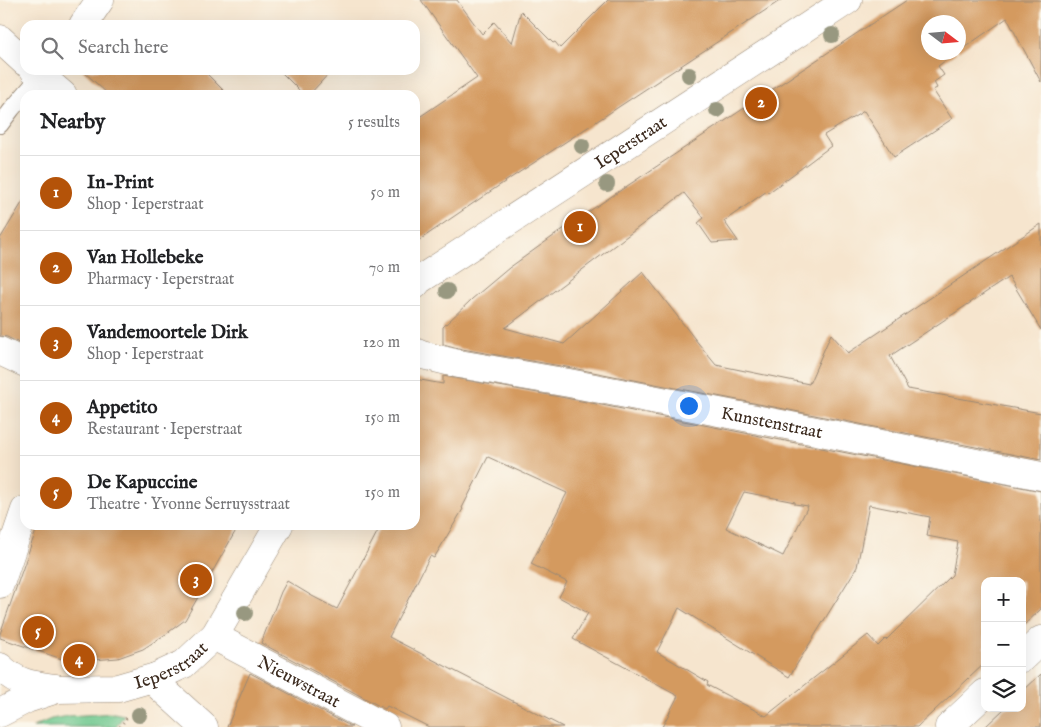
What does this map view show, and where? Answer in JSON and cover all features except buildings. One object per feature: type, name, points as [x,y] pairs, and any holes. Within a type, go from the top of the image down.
[{"type":"street","points":[[86,20],[100,0]]},
{"type":"street","name":"Ieperstraat","points":[[420,279],[848,0]]},
{"type":"street","points":[[0,39],[20,56]]},
{"type":"street","points":[[0,351],[20,361]]},
{"type":"street","name":"Kunstenstraat","points":[[420,354],[459,364],[752,418],[1041,476]]},
{"type":"street","points":[[0,584],[20,525]]},
{"type":"street","name":"Ieperstraat","points":[[0,713],[27,699],[57,689],[118,688],[156,677],[184,664],[215,635],[276,530]]},
{"type":"street","name":"Nieuwstraat","points":[[215,635],[384,727]]},
{"type":"street","points":[[1026,654],[1041,640]]},
{"type":"street","points":[[0,667],[11,677],[26,684],[57,689]]},
{"type":"street","points":[[156,677],[160,687],[204,727]]},
{"type":"street","points":[[948,727],[981,697]]},
{"type":"lane","points":[[30,90],[43,76]]},
{"type":"lane","points":[[0,125],[20,100]]},
{"type":"green space","points":[[114,713],[124,715],[116,727],[33,727],[51,719],[68,716]]},
{"type":"place","name":"Van Hollebeke","points":[[761,103]]},
{"type":"place","name":"In-Print","points":[[580,227]]},
{"type":"place","name":"Vandemoortele Dirk","points":[[196,580]]},
{"type":"place","name":"De Kapuccine","points":[[38,632]]},
{"type":"place","name":"Appetito","points":[[79,660]]}]
